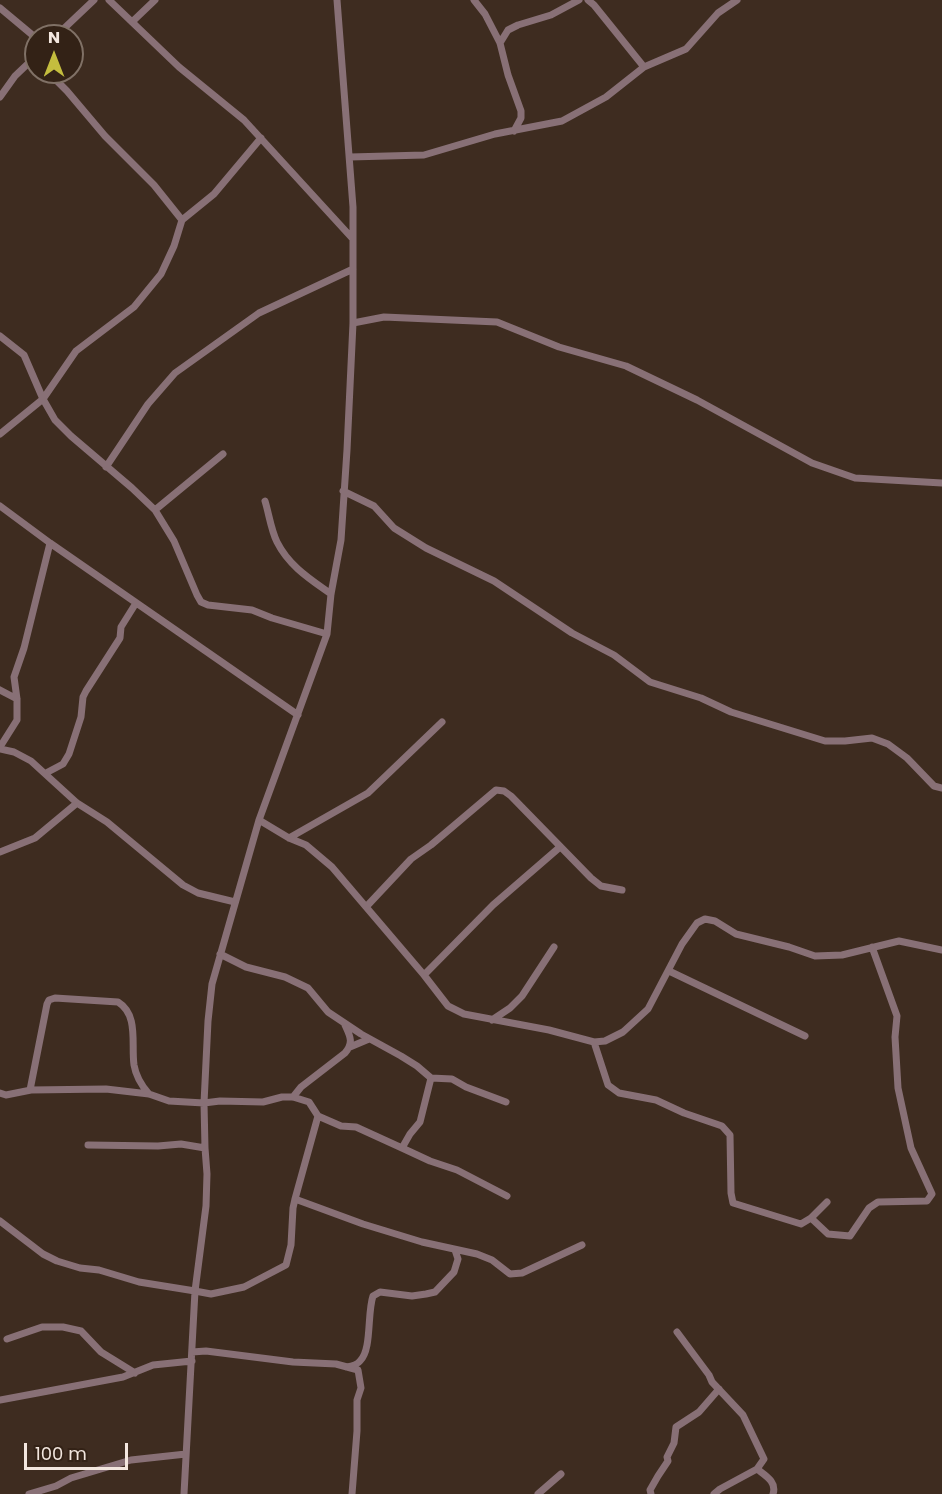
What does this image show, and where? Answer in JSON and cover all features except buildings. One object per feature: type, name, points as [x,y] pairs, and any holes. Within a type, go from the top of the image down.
[{"type":"street","points":[[69,24],[94,0]]},
{"type":"street","points":[[109,0],[179,67],[244,120],[352,238]]},
{"type":"street","points":[[132,22],[155,0]]},
{"type":"street","points":[[184,1494],[195,1290],[206,1206],[204,1103],[207,1021],[212,984],[259,820],[327,634],[340,540],[353,323],[353,207],[337,0]]},
{"type":"street","points":[[474,0],[485,14],[500,43],[521,111],[521,118],[514,131]]},
{"type":"street","points":[[500,43],[508,30],[551,15],[579,0]]},
{"type":"street","points":[[588,0],[644,67]]},
{"type":"street","points":[[350,157],[424,155],[495,134],[562,121],[606,97],[644,67],[686,49],[718,13],[737,0]]},
{"type":"street","points":[[0,8],[24,28]]},
{"type":"street","points":[[0,97],[24,68]]},
{"type":"street","points":[[60,84],[105,136],[154,185],[182,220]]},
{"type":"street","points":[[0,434],[43,399],[76,351],[134,307],[161,274],[174,246],[182,220],[214,194],[261,138]]},
{"type":"street","points":[[106,467],[148,404],[175,373],[259,313],[352,270]]},
{"type":"street","points":[[353,323],[384,317],[497,322],[559,347],[626,366],[697,400],[812,463],[855,478],[942,483]]},
{"type":"street","points":[[0,336],[24,355],[55,420],[70,436],[155,510],[174,541],[201,602],[208,605],[252,610],[327,634]]},
{"type":"street","points":[[155,510],[223,454]]},
{"type":"street","points":[[343,491],[374,506],[394,528],[426,548],[494,580],[572,633],[614,655],[650,682],[701,698],[731,712],[825,741],[872,738],[888,744],[934,786],[942,788]]},
{"type":"street","points":[[265,501],[276,541],[285,554],[298,571],[331,594]]},
{"type":"street","points":[[0,507],[298,715]]},
{"type":"street","points":[[50,543],[24,648],[14,677],[17,720],[0,748],[32,761],[77,803],[107,822],[183,885],[198,893],[235,902]]},
{"type":"street","points":[[46,773],[63,764],[69,754],[81,717],[83,697],[120,638],[121,627],[136,603]]},
{"type":"street","points":[[0,690],[17,699]]},
{"type":"street","points":[[289,838],[368,793],[442,722]]},
{"type":"street","points":[[366,907],[411,859],[496,790],[504,791],[512,796],[601,886],[622,890]]},
{"type":"street","points":[[0,852],[35,838],[77,803]]},
{"type":"street","points":[[259,820],[289,838],[306,845],[332,867],[448,1005],[464,1014],[549,1030],[594,1042],[605,1041],[623,1032],[648,1008],[682,944],[697,923],[705,919],[715,921],[735,934],[815,956],[842,955],[899,941],[942,950]]},
{"type":"street","points":[[424,975],[493,906],[560,847]]},
{"type":"street","points":[[492,1020],[510,1008],[522,996],[554,947]]},
{"type":"street","points":[[811,1218],[828,1234],[850,1236],[869,1208],[878,1202],[927,1201],[932,1194],[911,1148],[898,1088],[895,1037],[897,1016],[872,947]]},
{"type":"street","points":[[220,954],[246,967],[285,977],[308,988],[328,1012],[369,1039],[409,1061],[431,1078],[452,1080],[466,1088],[506,1102]]},
{"type":"street","points":[[669,971],[805,1036]]},
{"type":"street","points":[[30,1090],[46,1004],[55,998],[118,1002],[124,1005],[131,1023],[134,1065],[140,1084],[149,1094]]},
{"type":"street","points":[[345,1024],[351,1042],[350,1047]]},
{"type":"street","points":[[293,1096],[350,1047],[369,1039]]},
{"type":"street","points":[[594,1042],[608,1085],[619,1092],[656,1100],[684,1113],[722,1126],[730,1135],[730,1192],[733,1203],[801,1224],[811,1218],[827,1202]]},
{"type":"street","points":[[402,1148],[420,1122],[431,1078]]},
{"type":"street","points":[[0,1093],[6,1095],[30,1090],[106,1089],[149,1094],[169,1101],[204,1103],[263,1102],[282,1096],[293,1096],[309,1101],[318,1116],[341,1126],[356,1127],[430,1161],[457,1170],[507,1196]]},
{"type":"street","points":[[0,1221],[43,1254],[80,1268],[99,1270],[139,1282],[212,1294],[244,1287],[286,1265],[291,1245],[293,1208],[318,1116]]},
{"type":"street","points":[[88,1145],[181,1144],[204,1148]]},
{"type":"street","points":[[295,1199],[363,1224],[422,1242],[477,1254],[492,1260],[510,1274],[522,1273],[582,1245]]},
{"type":"street","points":[[347,1367],[362,1360],[367,1348],[370,1303],[373,1296],[380,1292],[412,1296],[435,1292],[454,1272],[458,1259],[455,1250]]},
{"type":"street","points":[[7,1339],[42,1327],[63,1327],[81,1331],[101,1352],[135,1373]]},
{"type":"street","points":[[677,1332],[712,1382],[743,1415],[764,1459],[758,1469],[725,1491],[714,1494]]},
{"type":"street","points":[[192,1352],[206,1351],[284,1361],[336,1364],[358,1370],[361,1388],[357,1400],[352,1494]]},
{"type":"street","points":[[0,1400],[123,1377],[153,1365],[192,1361]]},
{"type":"street","points":[[651,1494],[650,1490],[668,1461],[667,1457],[674,1443],[676,1427],[699,1412],[719,1389]]},
{"type":"street","points":[[29,1494],[56,1486],[71,1478],[131,1460],[186,1454]]},
{"type":"street","points":[[758,1469],[771,1480],[774,1487],[773,1494]]},
{"type":"street","points":[[538,1494],[561,1474]]}]
